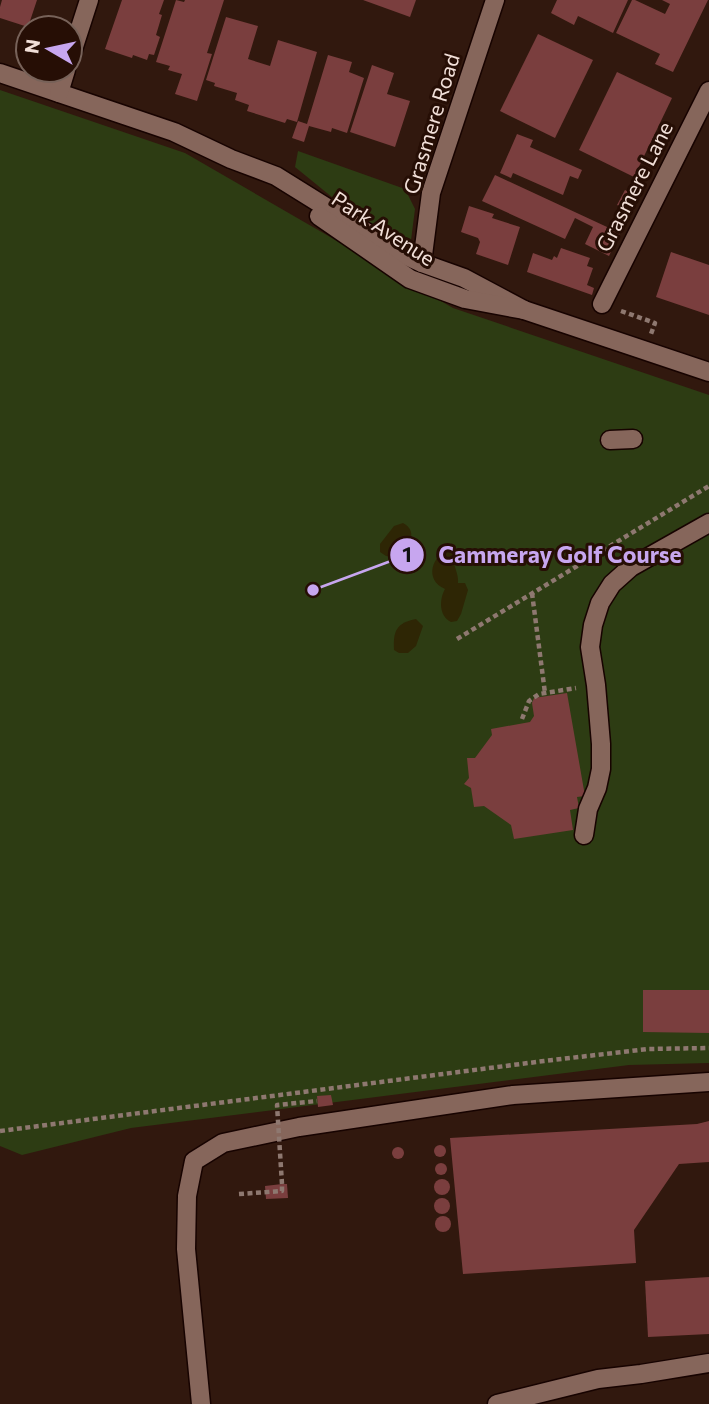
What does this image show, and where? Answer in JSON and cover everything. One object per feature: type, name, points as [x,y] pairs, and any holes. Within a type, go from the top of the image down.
[{"type":"street","name":"Grasmere Road","points":[[422,263],[431,193],[495,0]]},
{"type":"street","name":"Park Avenue","points":[[0,73],[174,132],[231,159],[276,176],[398,252],[464,278],[524,310]]},
{"type":"street","points":[[59,93],[62,84]]},
{"type":"street","name":"Grasmere Lane","points":[[602,304],[709,91]]},
{"type":"street","name":"Park Avenue","points":[[231,159],[276,186],[410,279],[465,299],[524,310],[709,372]]},
{"type":"street","points":[[610,440],[633,439]]},
{"type":"street","points":[[584,835],[588,809],[597,788],[602,755],[590,647],[600,603],[612,584],[631,567],[709,523]]},
{"type":"street","points":[[201,1404],[186,1249],[187,1196],[194,1161],[223,1143],[299,1127],[513,1095],[709,1082]]},
{"type":"street","points":[[497,1404],[598,1379],[709,1363]]},
{"type":"path","points":[[602,304],[655,323]]},
{"type":"path","points":[[457,639],[709,486]]},
{"type":"path","points":[[532,593],[545,693]]},
{"type":"path","points":[[522,719],[529,701],[539,694],[596,685]]},
{"type":"path","points":[[0,1131],[324,1095],[544,1060],[635,1051],[709,1048]]},
{"type":"path","points":[[239,1194],[282,1191],[277,1105],[317,1101],[324,1095]]},
{"type":"green space","points":[[0,90],[185,153],[453,308],[709,395],[709,1063],[629,1065],[131,1128],[22,1155],[0,1146]]},
{"type":"green space","points":[[298,151],[405,189],[415,209],[410,248],[381,237],[295,167]]},
{"type":"sand","points":[[403,523],[410,529],[411,538],[393,557],[386,556],[380,552],[380,544],[394,526]]},
{"type":"sand","points":[[455,550],[458,583],[465,583],[468,590],[461,614],[457,621],[451,622],[444,616],[441,607],[445,589],[438,585],[432,574],[439,556]]},
{"type":"sand","points":[[416,619],[423,626],[416,646],[408,653],[394,650],[397,629]]},
{"type":"building","points":[[2,0],[37,0],[32,14],[14,14],[14,22],[0,18]]},
{"type":"building","points":[[122,0],[164,0],[156,35],[160,37],[154,55],[149,54],[147,60],[105,49]]},
{"type":"building","points":[[176,0],[224,0],[207,53],[212,54],[197,101],[175,94],[182,74],[168,70],[170,66],[156,62]]},
{"type":"building","points":[[363,0],[416,0],[410,17]]},
{"type":"building","points":[[557,0],[628,0],[613,33],[578,16],[574,25],[551,13]]},
{"type":"building","points":[[632,0],[665,14],[670,4],[662,0],[708,0],[673,72],[655,64],[660,54],[616,33]]},
{"type":"building","points":[[226,17],[258,26],[248,59],[270,66],[278,40],[317,52],[297,122],[287,119],[285,123],[247,111],[249,105],[235,100],[237,93],[214,86],[215,83],[206,80]]},
{"type":"building","points":[[538,34],[593,60],[555,138],[500,111]]},
{"type":"building","points":[[328,55],[352,62],[349,72],[364,78],[347,133],[332,128],[331,132],[309,126],[304,142],[292,138],[298,121],[307,124]]},
{"type":"building","points":[[372,65],[394,73],[387,94],[410,101],[395,147],[350,132]]},
{"type":"building","points":[[617,72],[672,98],[634,177],[579,150]]},
{"type":"building","points":[[517,134],[533,140],[530,147],[582,170],[578,179],[570,176],[563,195],[513,173],[511,178],[500,173]]},
{"type":"building","points":[[495,175],[620,233],[609,256],[585,244],[593,227],[575,218],[565,239],[482,201]]},
{"type":"building","points":[[625,190],[638,197],[631,212],[617,205]]},
{"type":"building","points":[[469,206],[494,214],[492,218],[520,227],[508,265],[476,254],[480,242],[478,238],[461,232]]},
{"type":"building","points":[[561,248],[590,258],[587,266],[593,268],[587,285],[594,288],[592,295],[527,272],[533,253],[552,260],[554,256],[557,258]]},
{"type":"building","points":[[671,252],[709,265],[709,315],[656,297]]},
{"type":"building","points":[[567,693],[585,796],[577,797],[579,808],[570,810],[573,830],[514,839],[511,825],[484,806],[474,807],[471,788],[464,784],[469,778],[467,758],[475,758],[492,735],[491,729],[530,722],[534,716],[534,698]]},
{"type":"building","points":[[643,990],[709,990],[709,1033],[643,1032]]},
{"type":"building","points":[[331,1095],[333,1105],[318,1107],[317,1096]]},
{"type":"building","points":[[709,1121],[709,1162],[679,1164],[634,1230],[636,1263],[463,1274],[450,1138],[697,1124]]},
{"type":"building","points":[[435,1146],[445,1146],[445,1156],[435,1156]]},
{"type":"building","points":[[393,1148],[403,1148],[403,1158],[393,1158]]},
{"type":"building","points":[[436,1164],[446,1164],[446,1174],[436,1174]]},
{"type":"building","points":[[439,1179],[445,1179],[450,1187],[448,1193],[439,1195],[434,1190],[434,1184]]},
{"type":"building","points":[[287,1184],[288,1198],[266,1199],[265,1186]]},
{"type":"building","points":[[439,1198],[445,1198],[450,1206],[448,1212],[439,1214],[434,1209],[434,1203]]},
{"type":"building","points":[[440,1216],[446,1216],[451,1224],[449,1230],[440,1232],[435,1227],[435,1221]]},
{"type":"building","points":[[709,1277],[709,1334],[648,1337],[645,1281]]},
{"type":"place","name":"Cammeray Golf Course","points":[[313,590]]}]
